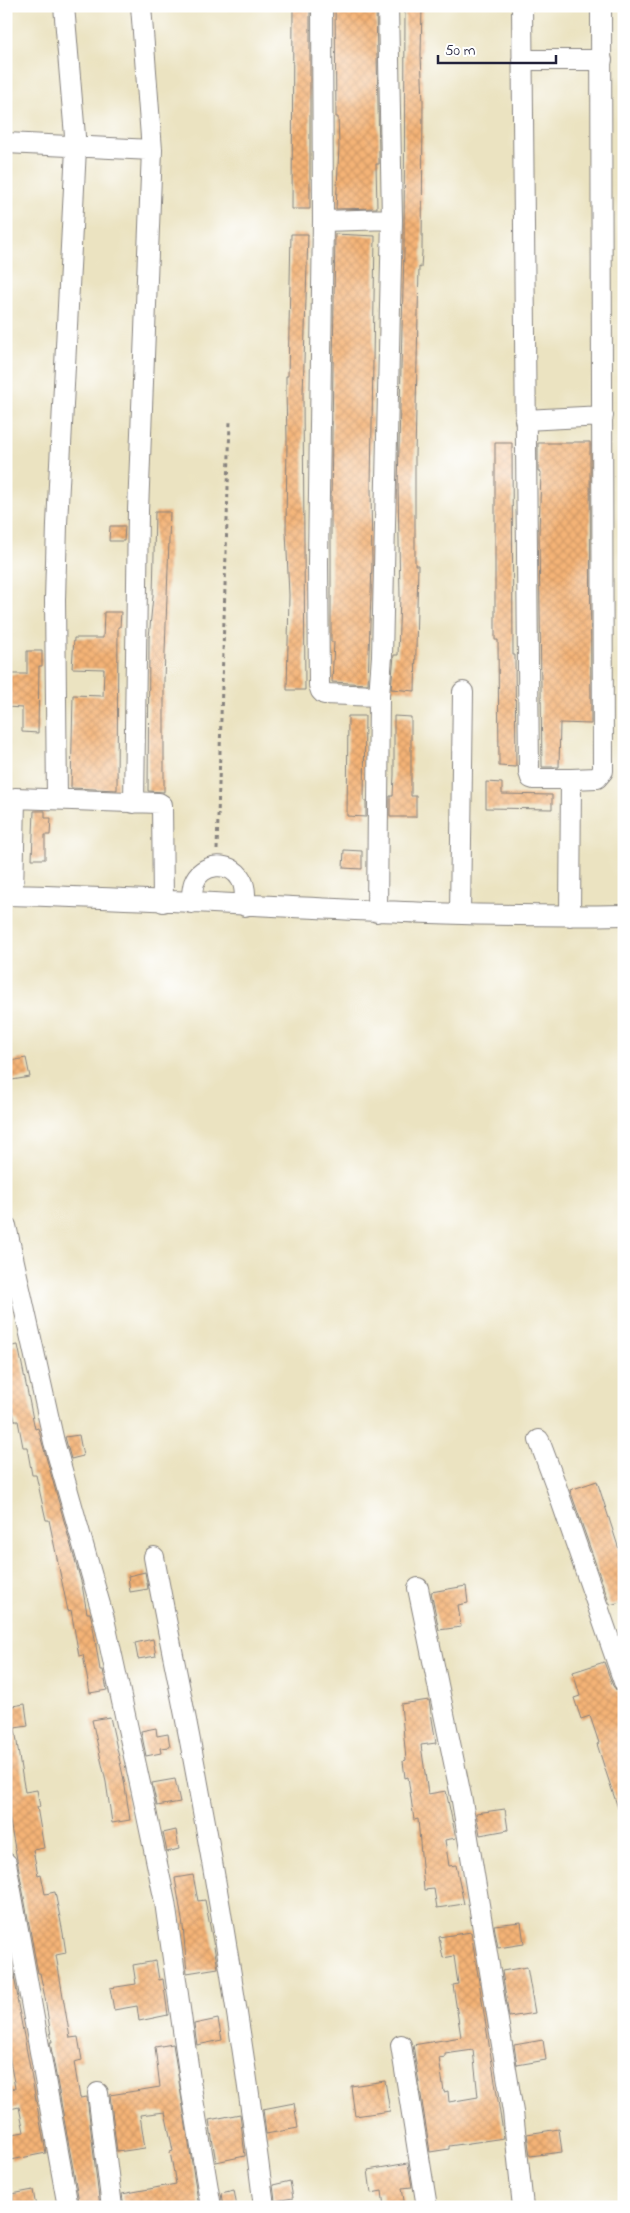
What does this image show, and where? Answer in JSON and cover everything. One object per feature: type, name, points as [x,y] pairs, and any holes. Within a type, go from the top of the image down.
[{"type":"street","points":[[57,799],[55,610],[57,524],[76,148],[64,6]]},
{"type":"street","points":[[134,803],[138,511],[152,150],[141,6]]},
{"type":"street","points":[[322,6],[323,221],[318,562],[319,685],[324,694],[379,696]]},
{"type":"street","points":[[377,912],[379,696],[382,656],[392,219],[388,6]]},
{"type":"street","points":[[522,6],[530,772],[531,778],[534,779],[598,778],[603,771],[601,6]]},
{"type":"street","points":[[522,60],[602,60]]},
{"type":"street","points":[[6,143],[76,148],[152,150]]},
{"type":"street","points":[[323,221],[392,219]]},
{"type":"street","points":[[525,420],[603,416]]},
{"type":"street","points":[[460,914],[463,692]]},
{"type":"street","points":[[570,916],[571,779]]},
{"type":"street","points":[[163,902],[162,806],[159,803],[11,798],[10,895],[377,912],[570,916],[624,915]]},
{"type":"street","points":[[191,903],[197,877],[209,868],[216,866],[231,869],[242,879],[245,906]]},
{"type":"street","points":[[6,1226],[54,1442],[104,1619],[146,1811],[165,1902],[191,2087],[211,2207]]},
{"type":"street","points":[[539,1440],[556,1483],[624,1682]]},
{"type":"street","points":[[154,1557],[196,1772],[221,1914],[248,2081],[264,2207]]},
{"type":"street","points":[[418,1588],[462,1801],[513,2112],[523,2207]]},
{"type":"street","points":[[6,1863],[68,2207]]},
{"type":"street","points":[[401,2044],[427,2207]]},
{"type":"street","points":[[98,2093],[112,2207]]},
{"type":"path","points":[[216,866],[230,421]]},
{"type":"building","points":[[335,6],[376,8],[379,153],[379,164],[376,164],[377,208],[336,209],[339,146],[338,117],[336,117]]},
{"type":"building","points":[[405,7],[422,7],[422,252],[421,268],[419,267],[415,456],[415,565],[418,565],[415,691],[391,689],[394,655],[398,655],[400,597],[398,485],[404,250]]},
{"type":"building","points":[[293,8],[310,8],[310,209],[292,209]]},
{"type":"building","points":[[291,234],[308,234],[303,394],[305,690],[287,690],[289,595],[286,531],[286,376],[288,376]]},
{"type":"building","points":[[335,234],[375,236],[371,487],[372,563],[368,684],[332,682],[334,642],[331,642],[331,502]]},
{"type":"building","points":[[590,442],[591,724],[560,723],[559,767],[542,767],[539,533],[541,472],[538,472],[538,443]]},
{"type":"building","points":[[495,443],[512,443],[513,655],[515,655],[516,767],[499,766],[498,640],[495,640]]},
{"type":"building","points":[[155,512],[170,512],[164,680],[164,792],[148,791],[149,638],[153,596]]},
{"type":"building","points":[[110,526],[125,526],[124,541],[109,541]]},
{"type":"building","points":[[104,612],[121,612],[120,627],[118,627],[117,790],[71,788],[73,695],[103,696],[104,669],[72,668],[74,638],[103,638]]},
{"type":"building","points":[[27,651],[42,651],[42,666],[39,666],[38,733],[22,732],[22,708],[6,707],[6,674],[27,674]]},
{"type":"building","points":[[348,716],[365,716],[364,801],[366,801],[366,817],[347,816]]},
{"type":"building","points":[[394,716],[411,717],[411,796],[416,796],[416,817],[390,817],[390,796],[393,796],[394,775]]},
{"type":"building","points":[[486,782],[502,783],[502,794],[552,795],[552,809],[486,808]]},
{"type":"building","points":[[34,811],[45,811],[45,818],[51,818],[50,835],[45,835],[45,859],[32,859]]},
{"type":"building","points":[[344,850],[362,851],[362,869],[343,868]]},
{"type":"building","points":[[26,1058],[30,1077],[6,1081],[6,1062]]},
{"type":"building","points":[[18,1345],[35,1429],[38,1428],[82,1585],[87,1613],[90,1613],[100,1670],[103,1670],[107,1690],[90,1693],[83,1655],[79,1656],[71,1610],[68,1611],[49,1520],[46,1520],[36,1475],[32,1475],[27,1447],[23,1447],[18,1421],[15,1421],[6,1382],[6,1347]]},
{"type":"building","points":[[79,1435],[83,1456],[71,1459],[65,1437]]},
{"type":"building","points":[[597,1481],[624,1565],[624,1601],[610,1605],[570,1490]]},
{"type":"building","points":[[145,1572],[148,1589],[130,1592],[128,1576]]},
{"type":"building","points":[[466,1586],[468,1603],[458,1605],[461,1627],[439,1630],[431,1592]]},
{"type":"building","points":[[153,1639],[156,1656],[138,1659],[135,1643]]},
{"type":"building","points":[[604,1662],[613,1686],[617,1691],[624,1694],[624,1817],[621,1817],[597,1744],[599,1743],[590,1716],[581,1719],[574,1698],[580,1696],[573,1672]]},
{"type":"building","points":[[429,1700],[436,1743],[421,1745],[428,1794],[446,1791],[456,1838],[445,1840],[449,1866],[456,1865],[464,1904],[437,1908],[434,1889],[424,1890],[418,1819],[414,1820],[408,1777],[405,1778],[403,1761],[406,1760],[401,1704]]},
{"type":"building","points":[[25,1704],[28,1726],[15,1728],[20,1763],[25,1792],[37,1790],[40,1807],[37,1807],[44,1848],[33,1850],[38,1875],[41,1874],[45,1894],[55,1892],[63,1933],[66,1953],[56,1955],[70,2038],[78,2037],[82,2060],[74,2062],[80,2098],[87,2097],[100,2207],[80,2207],[50,2042],[52,2042],[45,1998],[40,1973],[38,1973],[6,1800],[6,1707]]},
{"type":"building","points":[[110,1717],[124,1780],[130,1820],[112,1823],[106,1782],[92,1720]]},
{"type":"building","points":[[156,1728],[157,1736],[168,1734],[170,1747],[160,1748],[161,1753],[146,1756],[141,1731]]},
{"type":"building","points":[[175,1779],[180,1802],[157,1806],[152,1783]]},
{"type":"building","points":[[505,1809],[508,1830],[480,1835],[476,1813]]},
{"type":"building","points":[[176,1830],[179,1849],[167,1852],[163,1833]]},
{"type":"building","points":[[193,1875],[198,1901],[205,1900],[218,1968],[187,1973],[183,1926],[175,1878]]},
{"type":"building","points":[[521,1922],[524,1944],[498,1948],[494,1925]]},
{"type":"building","points":[[6,1931],[46,2153],[11,2160],[7,2135],[24,2132],[19,2107],[10,2109],[7,2090],[15,2088],[6,2039]]},
{"type":"building","points":[[471,1932],[504,2138],[449,2146],[449,2149],[430,2152],[413,2045],[461,2037],[453,1985],[458,1984],[454,1956],[443,1958],[439,1937]],"holes":[[[473,2050],[478,2097],[449,2102],[448,2091],[444,2092],[439,2058],[445,2057],[445,2054]]]},
{"type":"building","points":[[156,1961],[159,1980],[163,1979],[168,2015],[139,2021],[137,2006],[114,2010],[110,1988],[136,1984],[133,1965]]},
{"type":"building","points":[[527,1967],[535,2013],[509,2017],[502,1971]]},
{"type":"building","points":[[218,2019],[222,2040],[197,2045],[194,2024]]},
{"type":"building","points":[[543,2040],[546,2060],[517,2065],[514,2045]]},
{"type":"building","points":[[173,2044],[199,2207],[124,2207],[122,2194],[176,2184],[170,2152],[173,2151],[165,2112],[140,2115],[145,2148],[117,2152],[110,2095],[160,2087],[155,2047]]},
{"type":"building","points":[[385,2081],[390,2111],[355,2116],[351,2086]]},
{"type":"building","points":[[294,2103],[298,2128],[266,2134],[263,2109]]},
{"type":"building","points":[[240,2114],[245,2156],[216,2162],[209,2120]]},
{"type":"building","points":[[559,2129],[562,2152],[530,2156],[527,2134]]},
{"type":"building","points":[[408,2163],[412,2187],[402,2188],[405,2207],[384,2207],[382,2191],[371,2193],[368,2170]]},
{"type":"building","points":[[290,2181],[293,2198],[275,2201],[273,2185]]},
{"type":"building","points":[[33,2190],[36,2207],[14,2207],[12,2194]]},
{"type":"building","points":[[234,2190],[237,2207],[223,2207],[221,2193]]}]
